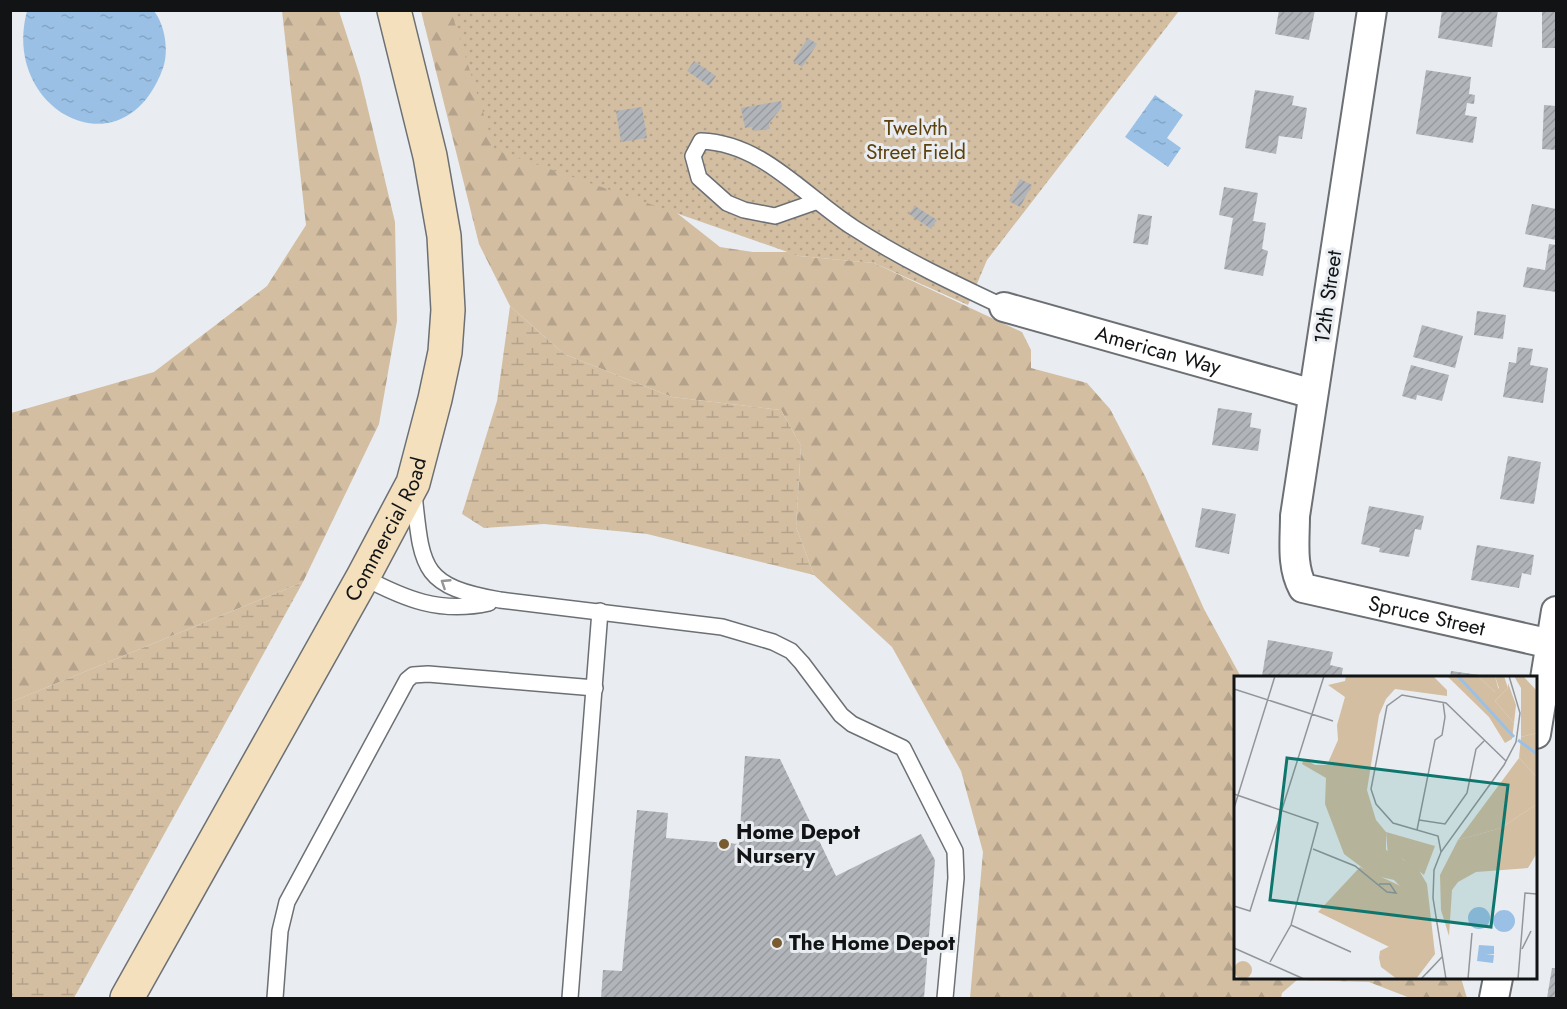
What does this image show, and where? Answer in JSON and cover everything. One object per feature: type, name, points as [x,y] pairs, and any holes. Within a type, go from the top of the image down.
[{"type":"street","name":"Commercial Road","points":[[127,999],[363,577],[413,483],[440,375],[448,310],[444,236],[430,156],[394,10]]},
{"type":"street","name":"12th Street","points":[[1301,584],[1294,557],[1295,516],[1372,10]]},
{"type":"street","name":"American Way","points":[[1004,307],[1314,394]]},
{"type":"street","name":"Spruce Street","points":[[1301,584],[1303,588],[1553,644]]},
{"type":"street","points":[[1537,729],[1557,611]]},
{"type":"street","points":[[1494,999],[1498,979]]},
{"type":"lane","points":[[818,201],[775,216],[744,210],[727,203],[699,178],[693,156],[701,141],[717,141],[757,156],[818,201],[852,227],[921,268],[1004,307]]},
{"type":"lane","points":[[413,483],[419,543],[432,572],[448,587],[501,600],[722,627],[773,642],[791,651],[841,715],[852,724],[903,748],[955,850],[956,878],[945,999]]},
{"type":"lane","points":[[363,577],[403,598],[425,604],[479,605],[501,600]]},
{"type":"lane","points":[[570,999],[600,611]]},
{"type":"lane","points":[[275,999],[280,931],[287,902],[407,680],[413,675],[428,674],[595,688]]},
{"type":"green space","points":[[282,11],[339,11],[360,76],[395,222],[397,321],[379,424],[303,582],[11,702],[11,413],[154,372],[267,286],[306,225]]},
{"type":"green space","points":[[421,11],[561,11],[673,210],[720,247],[753,252],[789,252],[799,256],[874,263],[1022,332],[1031,350],[1031,368],[1087,383],[1110,409],[1146,478],[1204,609],[1240,676],[1234,676],[1234,979],[1461,979],[1467,998],[1410,998],[1369,982],[1297,980],[1282,993],[1281,998],[970,998],[983,852],[961,771],[892,647],[814,575],[796,527],[801,446],[781,410],[672,397],[564,354],[510,306],[479,244]]},
{"type":"green space","name":"Twelvth Street Field","points":[[451,11],[1179,11],[987,260],[968,305],[874,263],[799,256],[495,150]]},
{"type":"green space","points":[[510,306],[564,354],[672,397],[781,410],[801,446],[796,527],[814,575],[647,534],[544,524],[484,528],[462,514],[497,401]]},
{"type":"green space","points":[[303,582],[74,998],[11,998],[11,702]]},
{"type":"water","points":[[27,11],[154,11],[161,23],[166,54],[163,68],[145,101],[122,119],[96,124],[70,118],[48,101],[31,77],[23,47]]},
{"type":"water","points":[[1155,95],[1183,115],[1167,138],[1181,148],[1168,167],[1125,137]]},
{"type":"building","points":[[1279,10],[1315,10],[1309,40],[1275,34]]},
{"type":"building","points":[[1442,10],[1498,10],[1492,47],[1438,38]]},
{"type":"building","points":[[1542,10],[1556,10],[1556,48],[1542,48]]},
{"type":"building","points":[[808,38],[817,44],[802,67],[793,61]]},
{"type":"building","points":[[694,61],[716,76],[709,86],[687,71]]},
{"type":"building","points":[[1426,70],[1471,77],[1469,94],[1475,95],[1474,104],[1467,103],[1465,115],[1477,117],[1473,143],[1416,134]]},
{"type":"building","points":[[1255,90],[1294,96],[1292,105],[1307,108],[1302,139],[1279,136],[1276,154],[1245,148]]},
{"type":"building","points":[[781,101],[782,107],[769,123],[770,129],[753,131],[752,127],[745,128],[741,108]]},
{"type":"building","points":[[1544,105],[1556,106],[1556,150],[1542,149]]},
{"type":"building","points":[[642,107],[647,138],[621,142],[616,111]]},
{"type":"building","points":[[1020,179],[1032,185],[1020,207],[1009,201]]},
{"type":"building","points":[[1224,187],[1258,193],[1253,221],[1266,223],[1262,249],[1268,251],[1263,276],[1224,269],[1233,218],[1219,215]]},
{"type":"building","points":[[1532,204],[1556,209],[1556,240],[1525,234]]},
{"type":"building","points":[[915,206],[937,220],[931,229],[909,214]]},
{"type":"building","points":[[1138,214],[1152,216],[1148,245],[1133,243]]},
{"type":"building","points":[[1549,244],[1556,245],[1556,292],[1523,287],[1527,267],[1545,270]]},
{"type":"building","points":[[1477,311],[1506,315],[1503,339],[1474,335]]},
{"type":"building","points":[[1422,325],[1463,336],[1455,368],[1413,357]]},
{"type":"building","points":[[1518,347],[1533,349],[1530,365],[1548,368],[1543,403],[1503,397],[1509,362],[1516,363]]},
{"type":"building","points":[[1411,365],[1449,375],[1442,401],[1417,395],[1416,400],[1402,396]]},
{"type":"building","points":[[1218,408],[1252,413],[1250,427],[1261,429],[1258,451],[1212,445]]},
{"type":"building","points":[[1508,456],[1541,462],[1534,504],[1500,499]]},
{"type":"building","points":[[1369,506],[1424,516],[1421,530],[1415,529],[1409,557],[1379,552],[1380,548],[1361,544]]},
{"type":"building","points":[[1202,508],[1236,514],[1229,554],[1195,547]]},
{"type":"building","points":[[1477,545],[1534,555],[1531,575],[1522,573],[1519,588],[1471,580]]},
{"type":"building","points":[[1268,640],[1333,652],[1330,665],[1343,668],[1341,676],[1262,676]]},
{"type":"building","points":[[1451,671],[1486,676],[1450,676]]},
{"type":"building","name":"The Home Depot","points":[[745,756],[780,759],[836,876],[921,834],[935,860],[924,998],[601,998],[603,970],[622,971],[637,810],[668,813],[666,838],[739,844]]},
{"type":"building","points":[[1552,968],[1556,968],[1556,998],[1547,998]]},
{"type":"place","name":"Home Depot Nursery","points":[[724,844]]},
{"type":"place","name":"The Home Depot","points":[[777,943]]}]
